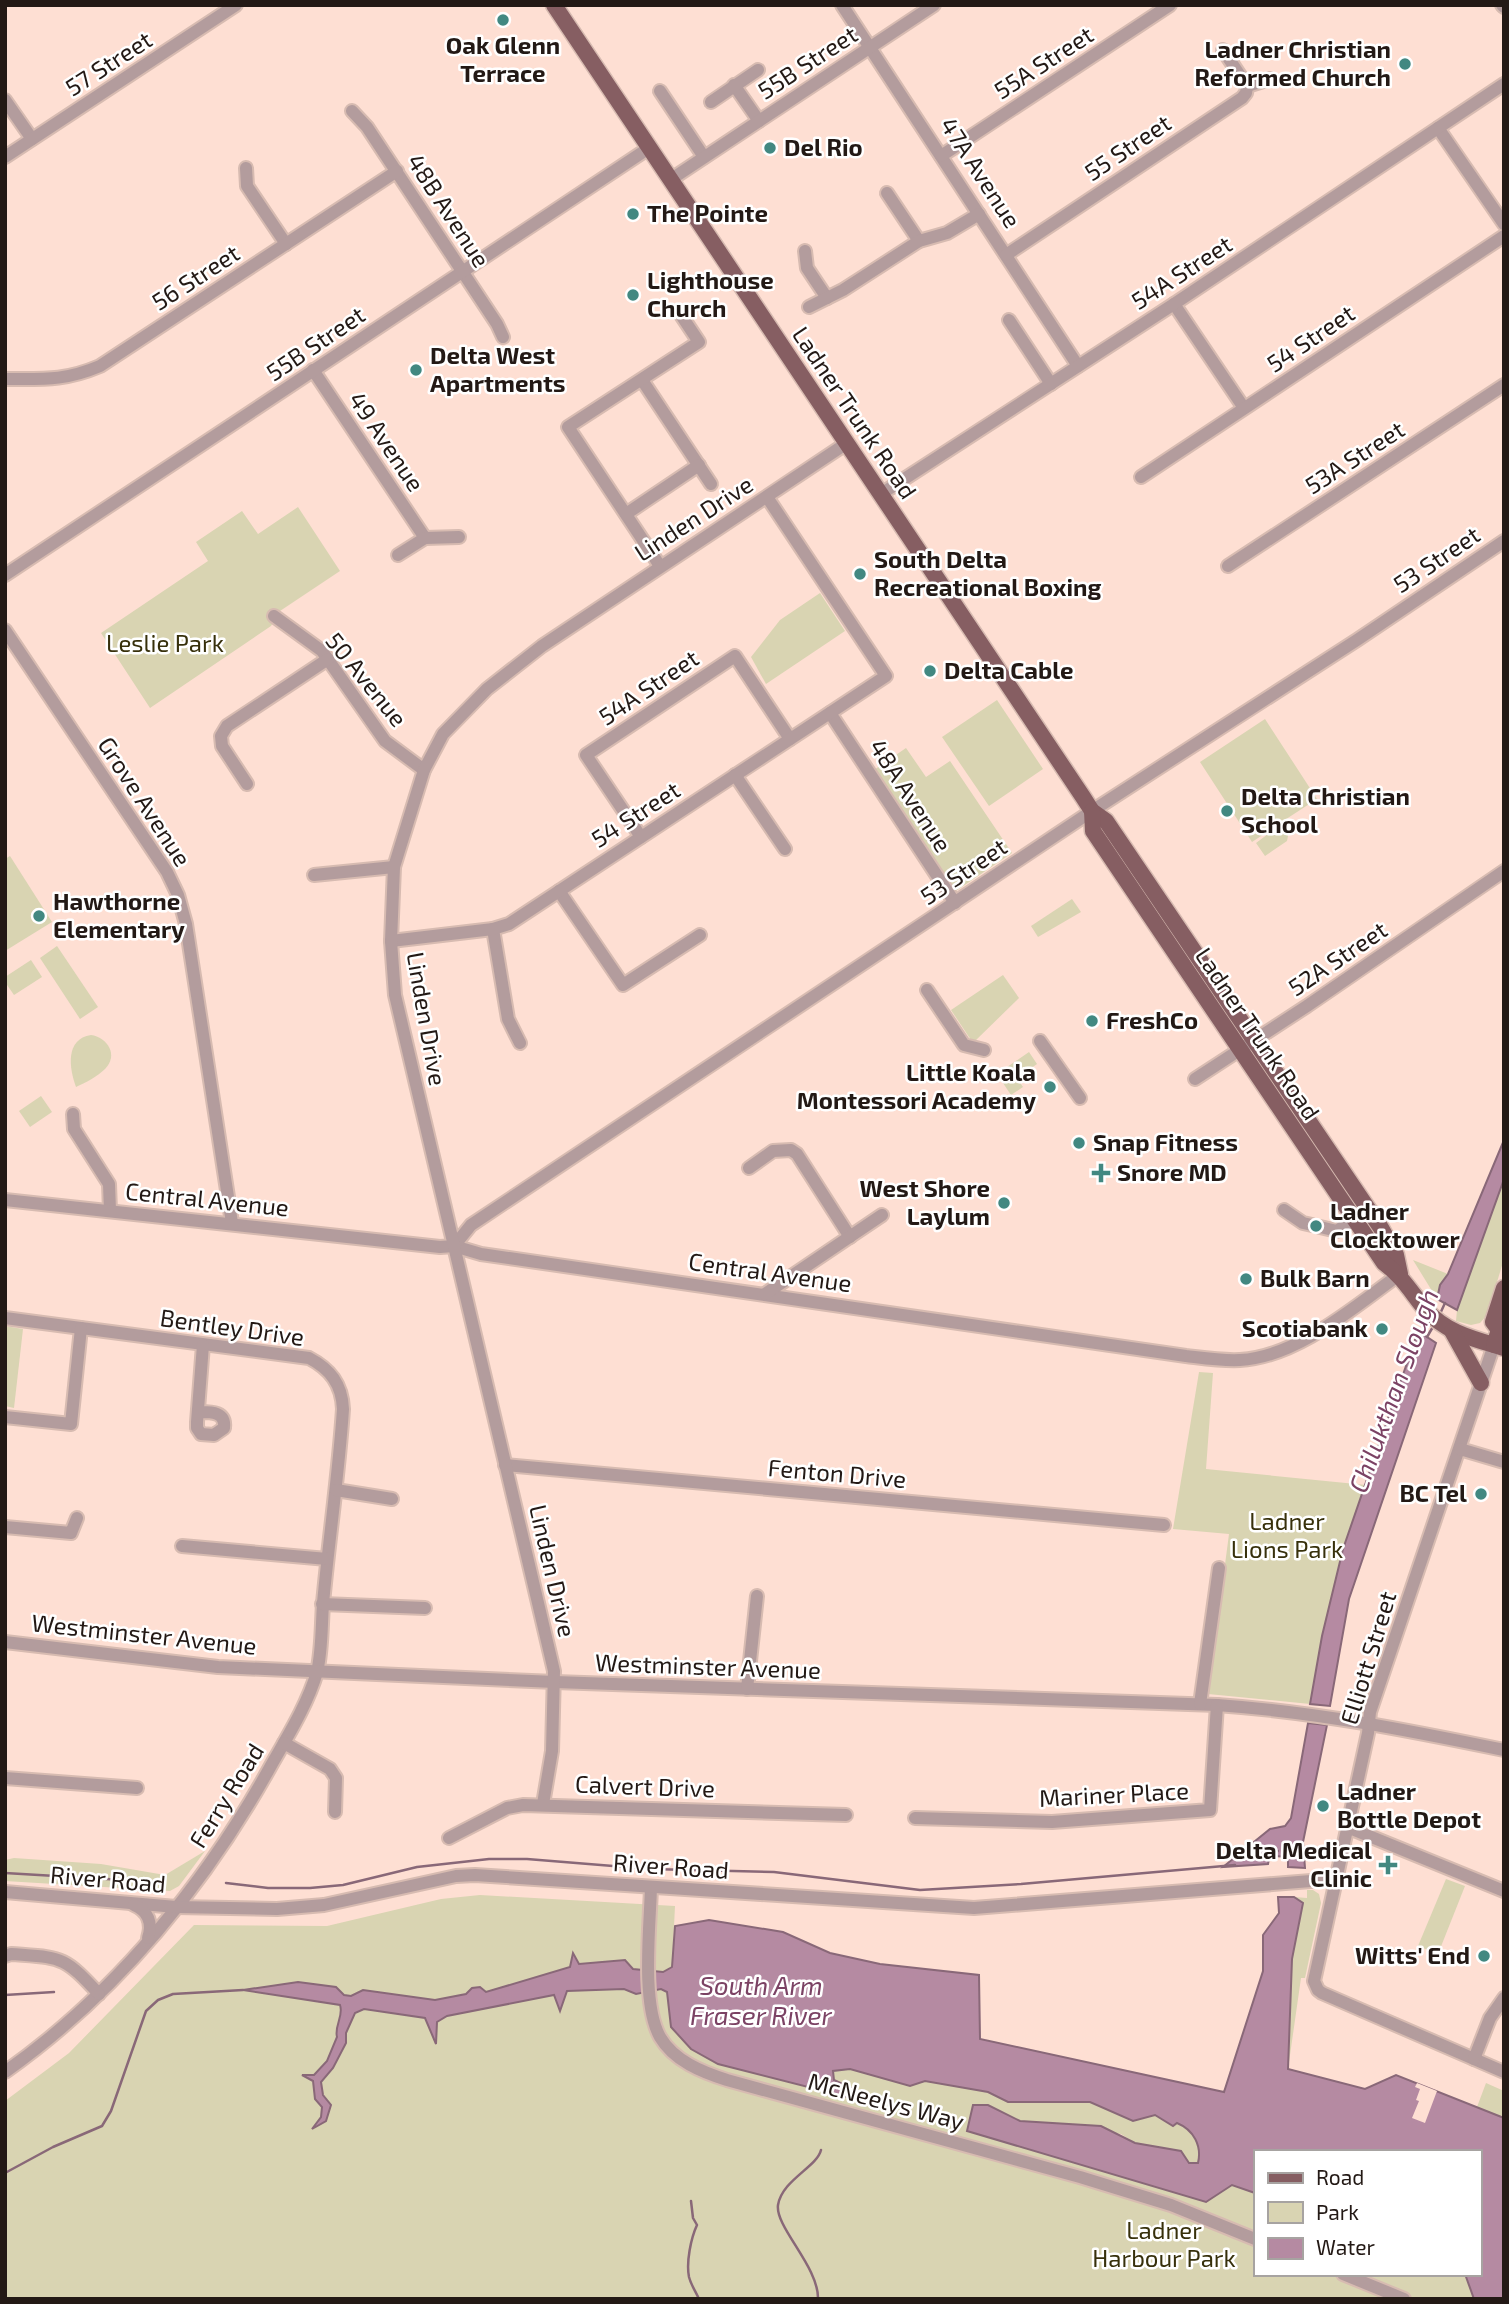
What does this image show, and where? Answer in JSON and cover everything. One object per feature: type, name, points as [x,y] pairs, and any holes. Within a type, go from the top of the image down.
[{"type":"main road","name":"Ladner Trunk Road","points":[[554,5],[1092,811],[1106,821],[1246,1044],[1381,1228],[1396,1255],[1400,1274],[1412,1292],[1429,1314],[1452,1331],[1500,1338]]},
{"type":"main road","points":[[1500,1338],[1493,1322],[1504,1288]]},
{"type":"main road","points":[[1452,1331],[1482,1383]]},
{"type":"street","name":"57 Street","points":[[5,157],[236,5]]},
{"type":"street","name":"47A Avenue","points":[[842,5],[1079,366]]},
{"type":"street","name":"55B Street","points":[[670,180],[934,5]]},
{"type":"street","name":"55A Street","points":[[942,156],[1170,5]]},
{"type":"street","points":[[1223,50],[1247,86]]},
{"type":"street","points":[[710,102],[758,70]]},
{"type":"street","name":"55 Street","points":[[1006,255],[1242,98],[1247,86],[1270,79]]},
{"type":"street","name":"54A Street","points":[[881,495],[1504,84]]},
{"type":"street","points":[[734,85],[759,121]]},
{"type":"street","points":[[660,91],[704,158]]},
{"type":"street","points":[[5,100],[32,139]]},
{"type":"street","name":"48B Avenue","points":[[352,111],[367,127],[397,171],[503,337]]},
{"type":"street","points":[[1438,128],[1504,223]]},
{"type":"street","name":"55B Street","points":[[5,575],[649,148]]},
{"type":"street","points":[[246,168],[247,186],[286,243]]},
{"type":"street","name":"56 Street","points":[[5,379],[57,379],[76,376],[100,366],[397,171]]},
{"type":"street","points":[[887,193],[919,241]]},
{"type":"street","points":[[809,307],[919,241],[947,233],[979,214]]},
{"type":"street","name":"54 Street","points":[[1141,477],[1504,236]]},
{"type":"street","points":[[805,251],[807,268],[827,298]]},
{"type":"street","points":[[1174,304],[1244,408]]},
{"type":"street","points":[[660,566],[568,427],[699,342],[681,315]]},
{"type":"street","points":[[1009,320],[1051,384]]},
{"type":"street","name":"49 Avenue","points":[[313,370],[425,538]]},
{"type":"street","points":[[642,380],[711,484]]},
{"type":"street","name":"53A Street","points":[[1228,566],[1504,385]]},
{"type":"street","name":"Linden Drive","points":[[543,1804],[552,1751],[551,1720],[555,1682],[395,995],[391,941],[394,867],[424,770],[443,734],[487,689],[541,646],[847,443]]},
{"type":"street","points":[[626,514],[699,465]]},
{"type":"street","name":"54 Street","points":[[391,941],[494,929],[509,924],[887,676],[767,497]]},
{"type":"street","points":[[398,555],[425,538],[458,537]]},
{"type":"street","name":"53 Street","points":[[454,1246],[471,1225],[1092,811],[1357,640],[1504,541]]},
{"type":"street","name":"50 Avenue","points":[[274,616],[322,651],[385,741],[424,770]]},
{"type":"street","name":"Grove Avenue","points":[[5,629],[167,872],[178,895],[186,924],[233,1223]]},
{"type":"street","name":"54A Street","points":[[641,837],[586,755],[735,656],[790,739]]},
{"type":"street","points":[[247,784],[222,746],[221,736],[228,726],[328,659]]},
{"type":"street","name":"48A Avenue","points":[[830,713],[955,903]]},
{"type":"street","points":[[735,775],[785,849]]},
{"type":"street","points":[[314,875],[394,867]]},
{"type":"street","name":"52A Street","points":[[1195,1079],[1504,871]]},
{"type":"street","points":[[559,891],[623,985],[700,934]]},
{"type":"street","points":[[494,929],[508,1019],[520,1043]]},
{"type":"street","points":[[927,990],[964,1045],[984,1050]]},
{"type":"street","points":[[1040,1041],[1080,1098]]},
{"type":"street","name":"Central Avenue","points":[[73,1114],[74,1129],[109,1184],[110,1211]]},
{"type":"street","points":[[749,1168],[773,1151],[791,1150],[797,1154],[850,1237]]},
{"type":"street","name":"Central Avenue","points":[[5,1200],[440,1247],[454,1246],[481,1254],[1186,1356],[1239,1361],[1284,1352],[1400,1274]]},
{"type":"street","points":[[1284,1210],[1303,1223],[1337,1231],[1346,1224]]},
{"type":"street","points":[[765,1294],[882,1215]]},
{"type":"street","name":"Bentley Drive","points":[[5,1318],[298,1355],[329,1370],[338,1384],[343,1402],[317,1671]]},
{"type":"street","points":[[5,1417],[71,1424],[81,1328]]},
{"type":"street","name":"Elliott Street","points":[[1474,2059],[1318,1990],[1314,1976],[1369,1722],[1482,1383],[1500,1338]]},
{"type":"street","points":[[198,1412],[203,1345]]},
{"type":"street","points":[[1460,1449],[1504,1462]]},
{"type":"street","name":"Fenton Drive","points":[[505,1465],[1164,1525]]},
{"type":"street","points":[[335,1490],[392,1499]]},
{"type":"street","points":[[5,1527],[71,1533],[77,1518]]},
{"type":"street","points":[[182,1546],[327,1559]]},
{"type":"street","points":[[1200,1704],[1219,1568]]},
{"type":"street","points":[[747,1689],[757,1596]]},
{"type":"street","points":[[322,1604],[425,1608]]},
{"type":"street","name":"Westminster Avenue","points":[[5,1642],[218,1667],[555,1682],[1217,1705],[1369,1722],[1504,1750]]},
{"type":"street","name":"Ferry Road","points":[[5,2072],[45,2044],[99,1994],[192,1889],[229,1837],[284,1743],[317,1671]]},
{"type":"street","name":"Mariner Place","points":[[915,1818],[1052,1822],[1210,1810],[1217,1705]]},
{"type":"street","points":[[284,1743],[330,1769],[335,1778],[335,1812]]},
{"type":"street","points":[[5,1777],[137,1788]]},
{"type":"street","name":"Calvert Drive","points":[[449,1838],[507,1808],[543,1804],[846,1815]]},
{"type":"street","points":[[1347,1827],[1504,1891]]},
{"type":"street","name":"River Road","points":[[5,1892],[176,1907],[277,1909],[324,1905],[456,1875],[495,1875],[974,1908],[1336,1879]]},
{"type":"street","name":"McNeelys Way","points":[[651,1887],[649,1963],[652,2014],[661,2038],[691,2066],[710,2075],[1080,2177],[1171,2205],[1254,2239]]},
{"type":"street","points":[[130,1903],[144,1911],[150,1920],[151,1930],[142,1948]]},
{"type":"street","points":[[5,1956],[11,1954],[61,1959],[72,1965],[99,1994]]},
{"type":"street","points":[[1504,1998],[1489,2021],[1474,2059],[1504,2072]]},
{"type":"street","points":[[1348,2276],[1404,2299]]},
{"type":"green space","name":"Leslie Park","points":[[298,507],[340,571],[280,611],[271,626],[150,708],[101,633],[208,561],[196,542],[242,511],[258,534]]},
{"type":"green space","points":[[820,593],[845,631],[766,684],[751,657],[780,620]]},
{"type":"green space","points":[[997,700],[1043,769],[989,806],[942,737]]},
{"type":"green space","points":[[1265,719],[1317,799],[1277,825],[1282,826],[1288,836],[1287,841],[1265,856],[1256,843],[1268,834],[1267,832],[1252,842],[1200,762]]},
{"type":"green space","points":[[906,748],[926,777],[950,761],[1012,853],[956,891],[874,770]]},
{"type":"green space","points":[[10,856],[52,922],[5,951],[5,859]]},
{"type":"green space","points":[[1072,899],[1081,912],[1038,937],[1031,926]]},
{"type":"green space","points":[[57,946],[98,1007],[80,1019],[40,958]]},
{"type":"green space","points":[[31,960],[42,977],[14,995],[5,982],[5,977]]},
{"type":"green space","points":[[1003,975],[1019,998],[973,1043],[951,1010]]},
{"type":"green space","points":[[91,1035],[106,1043],[111,1058],[102,1072],[76,1087],[71,1063],[73,1048],[77,1042]]},
{"type":"green space","points":[[1029,1052],[1037,1064],[1017,1078],[1023,1087],[1011,1095],[997,1074]]},
{"type":"green space","points":[[41,1096],[52,1112],[30,1127],[19,1111]]},
{"type":"green space","points":[[1504,1179],[1504,1259],[1487,1315],[1480,1323],[1471,1325],[1456,1321],[1457,1310]]},
{"type":"green space","points":[[1413,1260],[1448,1274],[1437,1293],[1437,1299]]},
{"type":"green space","points":[[5,1326],[23,1329],[14,1408],[5,1406]]},
{"type":"green space","name":"Ladner Lions Park","points":[[1199,1372],[1213,1373],[1206,1469],[1366,1485],[1343,1549],[1322,1636],[1310,1704],[1208,1694],[1229,1534],[1173,1529]]},
{"type":"green space","points":[[205,1851],[179,1886],[170,1891],[5,1881],[5,1860],[14,1858],[101,1864],[165,1875]]},
{"type":"green space","points":[[1446,1879],[1465,1886],[1438,1954],[1418,1946]]},
{"type":"green space","points":[[1307,1890],[1319,1894],[1321,1903],[1305,1978],[1301,1978],[1288,2069],[1292,1959],[1303,1903],[1294,1897],[1307,1898]]},
{"type":"green space","name":"Ladner Harbour Park","points":[[480,1895],[675,1906],[672,1967],[667,1992],[671,2027],[854,2089],[833,2080],[833,2070],[850,2069],[910,2086],[925,2081],[988,2092],[1008,2102],[1090,2102],[1133,2121],[1155,2115],[1173,2126],[1177,2123],[1183,2126],[1192,2134],[1198,2145],[1198,2163],[1189,2163],[1181,2151],[1135,2143],[1121,2134],[1020,2121],[988,2105],[967,2130],[1232,2185],[1254,2193],[1254,2276],[1466,2276],[1474,2299],[5,2299],[5,2101],[69,2053],[194,1925],[327,1926],[441,1899]]},
{"type":"green space","points":[[1486,2083],[1504,2091],[1504,2118],[1477,2107]]},
{"type":"water","points":[[1504,1140],[1504,1179],[1457,1310],[1437,1299],[1440,1285],[1448,1274]]},
{"type":"water","points":[[1418,1331],[1436,1343],[1349,1599],[1330,1706],[1310,1704],[1322,1636],[1343,1549]]},
{"type":"water","points":[[1308,1723],[1327,1725],[1303,1842],[1305,1868],[1288,1867],[1288,1857],[1275,1856],[1275,1849],[1266,1848],[1265,1858],[1269,1859],[1268,1864],[1223,1867],[1270,1829],[1285,1826],[1291,1818]]},
{"type":"water","name":"South Arm Fraser River","points":[[1278,1897],[1294,1897],[1303,1903],[1292,1959],[1288,2069],[1365,2089],[1396,2075],[1504,2118],[1504,2299],[1474,2299],[1466,2276],[1481,2276],[1481,2150],[1254,2150],[1254,2193],[1232,2185],[1206,2202],[967,2131],[973,2105],[988,2105],[1020,2121],[1101,2126],[1135,2143],[1181,2151],[1189,2163],[1198,2163],[1199,2151],[1195,2139],[1177,2123],[1173,2126],[1155,2115],[1133,2121],[1090,2102],[1008,2102],[988,2092],[925,2081],[910,2086],[850,2069],[833,2071],[834,2080],[854,2089],[875,2104],[718,2064],[691,2049],[671,2027],[667,1992],[661,1989],[636,1994],[624,1989],[567,1991],[560,2011],[554,1995],[447,2016],[437,2022],[436,2044],[425,2018],[364,2009],[355,2013],[346,2033],[346,2043],[333,2068],[321,2082],[323,2095],[331,2105],[326,2121],[312,2129],[321,2117],[322,2107],[315,2099],[313,2081],[302,2075],[314,2075],[327,2061],[337,2037],[340,2005],[243,1990],[298,1982],[336,1987],[344,1995],[351,1996],[363,1990],[435,2000],[466,1994],[472,1988],[480,1987],[486,1992],[570,1967],[573,1953],[579,1964],[625,1960],[633,1969],[663,1972],[672,1967],[675,1926],[709,1920],[783,1932],[830,1953],[880,1964],[979,1975],[980,2039],[1224,2092],[1263,1971],[1263,1935],[1279,1913]]},
{"type":"pier","points":[[1417,2083],[1437,2091],[1425,2123],[1412,2118],[1419,2101],[1416,2100],[1420,2089],[1415,2087]]},
{"type":"waterway","name":"Chilukthan Slough","points":[[1439,1316],[1445,1303]]},
{"type":"waterway","name":"Chilukthan Slough","points":[[1427,1337],[1434,1325]]},
{"type":"waterway","points":[[1264,1852],[1278,1851]]},
{"type":"waterway","points":[[226,1883],[268,1888],[310,1888],[343,1885],[417,1867],[489,1859],[527,1859],[650,1869],[774,1872],[920,1890],[1235,1865]]},
{"type":"waterway","points":[[5,1873],[157,1882]]},
{"type":"waterway","points":[[5,2173],[53,2147],[102,2126],[111,2111],[146,2011],[158,2000],[173,1994],[243,1990]]},
{"type":"waterway","points":[[5,1995],[54,1992]]},
{"type":"waterway","points":[[818,2299],[812,2274],[783,2224],[778,2205],[786,2188],[813,2162],[821,2150]]},
{"type":"waterway","points":[[691,2201],[693,2218],[697,2225],[688,2271],[699,2299]]},
{"type":"place","name":"Oak Glenn Terrace","points":[[503,20]]},
{"type":"place","name":"Ladner Christian Reformed Church","points":[[1405,64]]},
{"type":"place","name":"Del Rio","points":[[770,148]]},
{"type":"place","name":"The Pointe","points":[[633,214]]},
{"type":"place","name":"Lighthouse Church","points":[[633,295]]},
{"type":"place","name":"Delta West Apartments","points":[[416,370]]},
{"type":"place","name":"South Delta Recreational Boxing","points":[[860,574]]},
{"type":"place","name":"Delta Cable","points":[[930,671]]},
{"type":"place","name":"Delta Christian School","points":[[1227,811]]},
{"type":"place","name":"Hawthorne Elementary","points":[[39,916]]},
{"type":"place","name":"FreshCo","points":[[1092,1021]]},
{"type":"place","name":"Little Koala Montessori Academy","points":[[1050,1087]]},
{"type":"place","name":"Snap Fitness","points":[[1079,1143]]},
{"type":"place","name":"Snore MD","points":[[1101,1173]]},
{"type":"place","name":"West Shore Laylum","points":[[1004,1203]]},
{"type":"place","name":"Ladner Clocktower","points":[[1316,1226]]},
{"type":"place","name":"Bulk Barn","points":[[1246,1279]]},
{"type":"place","name":"Scotiabank","points":[[1382,1329]]},
{"type":"place","name":"BC Tel","points":[[1481,1494]]},
{"type":"place","name":"Ladner Bottle Depot","points":[[1323,1806]]},
{"type":"place","name":"Delta Medical Clinic","points":[[1388,1865]]},
{"type":"place","name":"Witts' End","points":[[1484,1956]]}]
